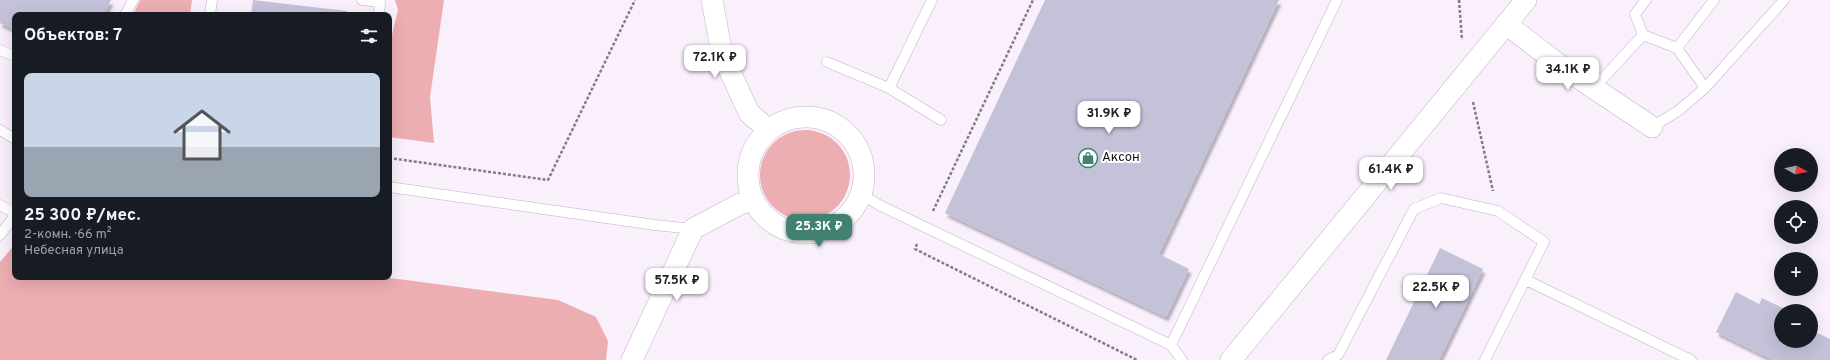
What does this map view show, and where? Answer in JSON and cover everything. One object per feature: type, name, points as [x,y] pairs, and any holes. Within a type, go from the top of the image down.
[{"type":"street","points":[[712,0],[722,54],[749,113],[769,130]]},
{"type":"street","points":[[1231,360],[1526,0]]},
{"type":"street","points":[[1506,24],[1562,67],[1652,127]]},
{"type":"street","points":[[796,117],[811,117],[826,120],[839,127],[850,137],[858,150],[863,164],[864,179],[861,194],[854,207],[844,218],[831,227],[817,232],[802,233],[787,230],[773,223],[762,213],[754,200],[749,185],[748,170],[751,155],[759,141],[769,130],[782,122],[796,117]]},
{"type":"street","points":[[632,360],[693,229],[740,204],[754,200]]},
{"type":"lane","points":[[127,12],[133,0]]},
{"type":"lane","points":[[210,12],[212,0]]},
{"type":"lane","points":[[362,0],[380,2],[379,12]]},
{"type":"lane","points":[[889,88],[932,0]]},
{"type":"lane","points":[[1171,345],[1337,0]]},
{"type":"lane","points":[[1646,0],[1635,14],[1643,35],[1677,48],[1705,88]]},
{"type":"lane","points":[[1677,48],[1714,0]]},
{"type":"lane","points":[[1652,127],[1678,111],[1705,88],[1784,0]]},
{"type":"lane","points":[[1594,88],[1643,35]]},
{"type":"lane","points":[[0,50],[12,55]]},
{"type":"lane","points":[[827,62],[889,88],[941,120]]},
{"type":"lane","points":[[0,130],[12,138]]},
{"type":"lane","points":[[392,187],[655,225],[693,229]]},
{"type":"lane","points":[[861,194],[881,206],[1171,345],[1182,360]]},
{"type":"lane","points":[[1328,360],[1338,355],[1414,209],[1441,198],[1498,211],[1544,242],[1485,360]]},
{"type":"lane","points":[[0,205],[12,212]]},
{"type":"lane","points":[[0,236],[12,218]]},
{"type":"lane","points":[[1526,280],[1691,360]]},
{"type":"path","points":[[392,158],[548,180],[635,0]]},
{"type":"path","points":[[1032,0],[915,249],[980,280],[1137,360]]},
{"type":"path","points":[[1458,0],[1466,74],[1498,211]]},
{"type":"shaded area","points":[[140,0],[192,0],[190,12],[134,12]]},
{"type":"shaded area","points":[[395,0],[444,0],[430,97],[434,143],[392,137],[392,35],[398,10]]},
{"type":"shaded area","points":[[805,130],[822,134],[837,143],[846,158],[850,175],[846,192],[837,207],[822,216],[805,220],[788,216],[773,207],[764,192],[760,175],[764,158],[773,143],[788,134]]},
{"type":"shaded area","points":[[12,248],[12,280],[392,280],[392,278],[558,300],[596,317],[608,341],[606,360],[0,360],[0,262]]},
{"type":"building","points":[[0,0],[111,0],[105,12],[12,12],[12,29],[0,23]]},
{"type":"building","points":[[253,0],[347,11],[347,12],[251,12]]},
{"type":"building","name":"Аксон","points":[[1045,0],[1279,0],[1159,254],[1189,269],[1166,317],[945,213]]},
{"type":"building","points":[[1440,248],[1483,269],[1439,360],[1386,360]]},
{"type":"building","points":[[1736,292],[1759,304],[1762,298],[1774,304],[1774,348],[1818,348],[1818,333],[1830,339],[1830,360],[1773,360],[1716,332]]},
{"type":"place","name":"Аксон","points":[[1088,158]]}]
